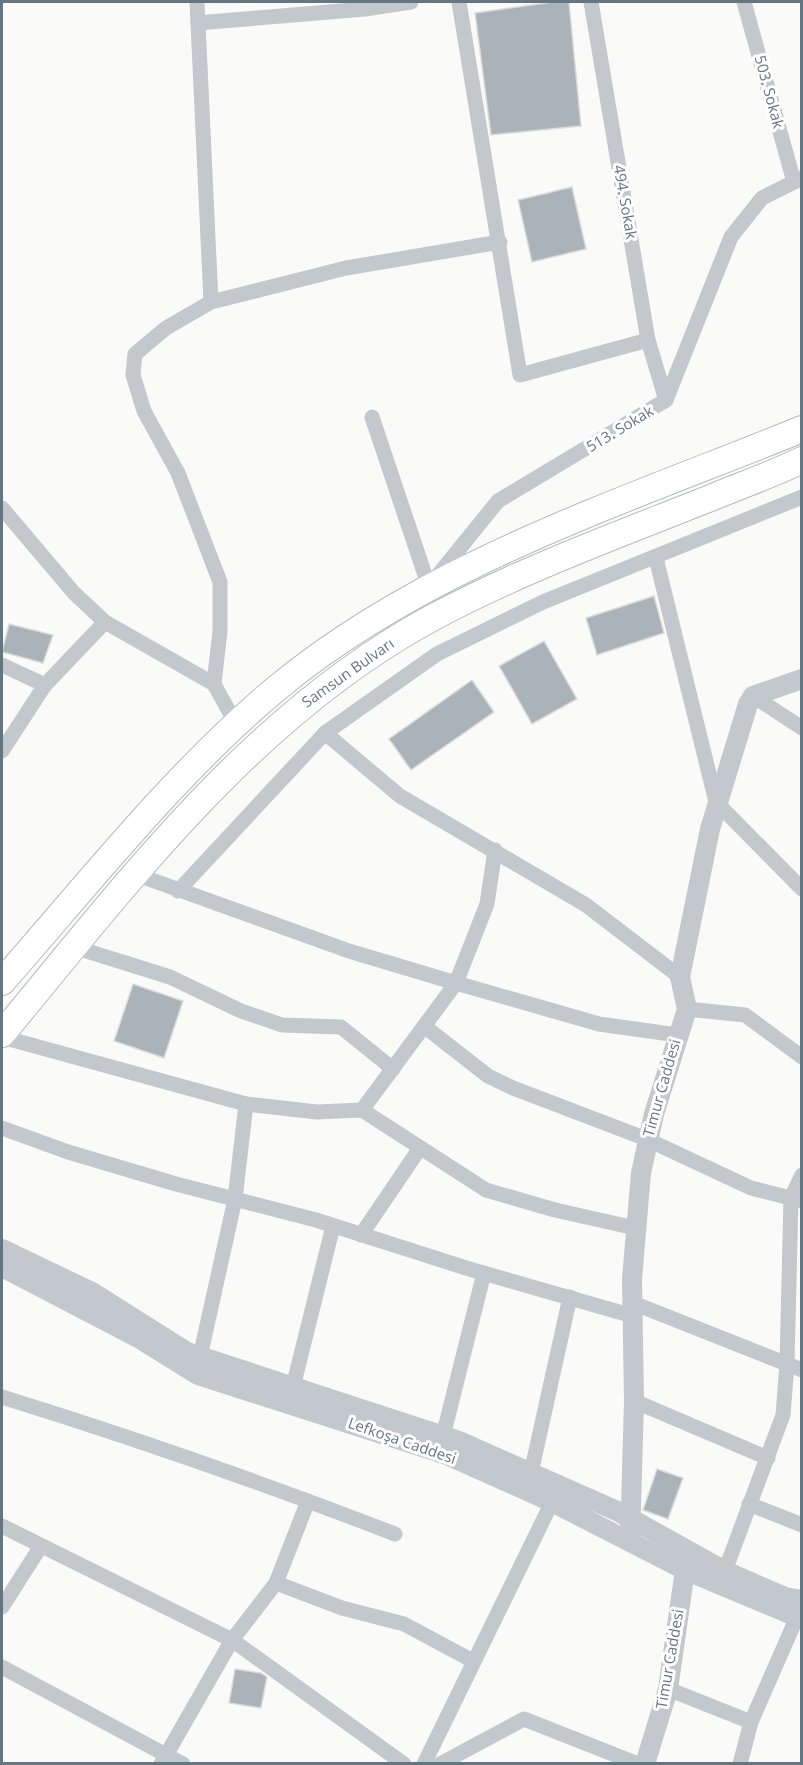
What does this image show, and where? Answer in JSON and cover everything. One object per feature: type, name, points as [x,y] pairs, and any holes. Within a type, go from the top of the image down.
[{"type":"main road","points":[[2,982],[164,799],[236,724],[278,687],[320,655],[394,605],[508,548],[801,429]]},
{"type":"main road","name":"Samsun Bulvarı","points":[[2,1035],[176,827],[302,705],[393,641],[498,585],[801,460]]},
{"type":"street","points":[[197,2],[211,302]]},
{"type":"street","points":[[198,23],[365,9],[411,2]]},
{"type":"street","points":[[459,2],[520,375],[648,340]]},
{"type":"street","name":"494. Sokak","points":[[591,2],[648,340],[666,400]]},
{"type":"street","name":"503. Sokak","points":[[744,2],[798,180]]},
{"type":"street","name":"513. Sokak","points":[[429,587],[498,501],[666,400],[731,237],[762,198],[798,180]]},
{"type":"street","points":[[214,684],[220,631],[220,582],[178,472],[144,411],[133,375],[135,354],[166,328],[211,302],[346,268],[500,242]]},
{"type":"street","points":[[372,417],[429,587]]},
{"type":"street","points":[[178,891],[325,734],[437,654],[543,602],[656,558],[801,497]]},
{"type":"street","points":[[2,508],[74,593],[105,622],[214,684],[236,724]]},
{"type":"street","points":[[656,558],[716,802],[801,889]]},
{"type":"street","points":[[2,751],[45,685],[105,622]]},
{"type":"street","points":[[2,664],[45,685]]},
{"type":"street","points":[[801,679],[753,696],[748,704],[716,802],[680,977],[687,1009],[745,1016],[801,1057]]},
{"type":"street","points":[[753,696],[801,728]]},
{"type":"street","points":[[325,734],[400,796],[586,905],[680,977]]},
{"type":"street","points":[[362,1110],[456,983],[487,904],[495,850]]},
{"type":"street","points":[[135,874],[350,951],[456,983],[599,1024],[678,1035]]},
{"type":"street","points":[[74,948],[170,976],[241,1011],[282,1025],[341,1027],[393,1069]]},
{"type":"street","name":"Timur Caddesi","points":[[630,1542],[635,1228],[647,1140],[687,1009]]},
{"type":"street","points":[[424,1026],[488,1076],[513,1088],[647,1140],[752,1188],[796,1200]]},
{"type":"street","points":[[2,1035],[246,1104],[317,1112],[362,1110],[486,1190],[555,1210],[635,1228]]},
{"type":"street","points":[[200,1357],[235,1199],[246,1104]]},
{"type":"street","points":[[2,1128],[68,1152],[333,1226],[484,1273],[570,1297],[633,1310],[794,1367]]},
{"type":"street","points":[[362,1235],[420,1148]]},
{"type":"street","points":[[725,1572],[783,1414],[794,1367],[796,1200],[801,1174]]},
{"type":"street","points":[[293,1387],[333,1226]]},
{"type":"street","points":[[2,1249],[92,1292],[187,1353],[443,1436],[631,1519],[690,1562],[725,1572],[785,1597],[800,1612],[751,1722],[740,1764]]},
{"type":"street","name":"Lefkoşa Caddesi","points":[[2,1267],[140,1339],[198,1375],[447,1455],[552,1502],[630,1542],[690,1562],[800,1612]]},
{"type":"street","points":[[443,1436],[484,1273]]},
{"type":"street","points":[[531,1473],[570,1297]]},
{"type":"street","points":[[2,1396],[92,1424],[395,1534]]},
{"type":"street","points":[[634,1401],[768,1458]]},
{"type":"street","points":[[163,1759],[232,1640],[276,1583],[308,1501]]},
{"type":"street","points":[[424,1764],[472,1661],[552,1502]]},
{"type":"street","points":[[749,1504],[801,1525]]},
{"type":"street","points":[[2,1526],[232,1640],[404,1764]]},
{"type":"street","points":[[2,1607],[41,1546]]},
{"type":"street","name":"Timur Caddesi","points":[[645,1764],[668,1689],[690,1562]]},
{"type":"street","points":[[276,1583],[342,1608],[404,1624],[472,1661]]},
{"type":"street","points":[[2,1667],[163,1759],[183,1764]]},
{"type":"street","points":[[668,1689],[751,1722]]},
{"type":"street","points":[[440,1764],[524,1719],[638,1764]]},
{"type":"building","points":[[553,2],[569,2],[581,126],[491,135],[475,13]]},
{"type":"building","points":[[572,187],[586,249],[532,262],[518,200]]},
{"type":"building","points":[[654,596],[664,633],[597,655],[586,618]]},
{"type":"building","points":[[9,624],[53,635],[43,663],[2,652]]},
{"type":"building","points":[[544,641],[577,699],[532,724],[499,666]]},
{"type":"building","points":[[472,680],[494,712],[411,770],[389,739]]},
{"type":"building","points":[[133,984],[183,1001],[164,1058],[114,1041]]},
{"type":"building","points":[[657,1469],[683,1478],[668,1519],[643,1510]]},
{"type":"building","points":[[235,1669],[261,1673],[267,1677],[261,1708],[229,1703]]}]
